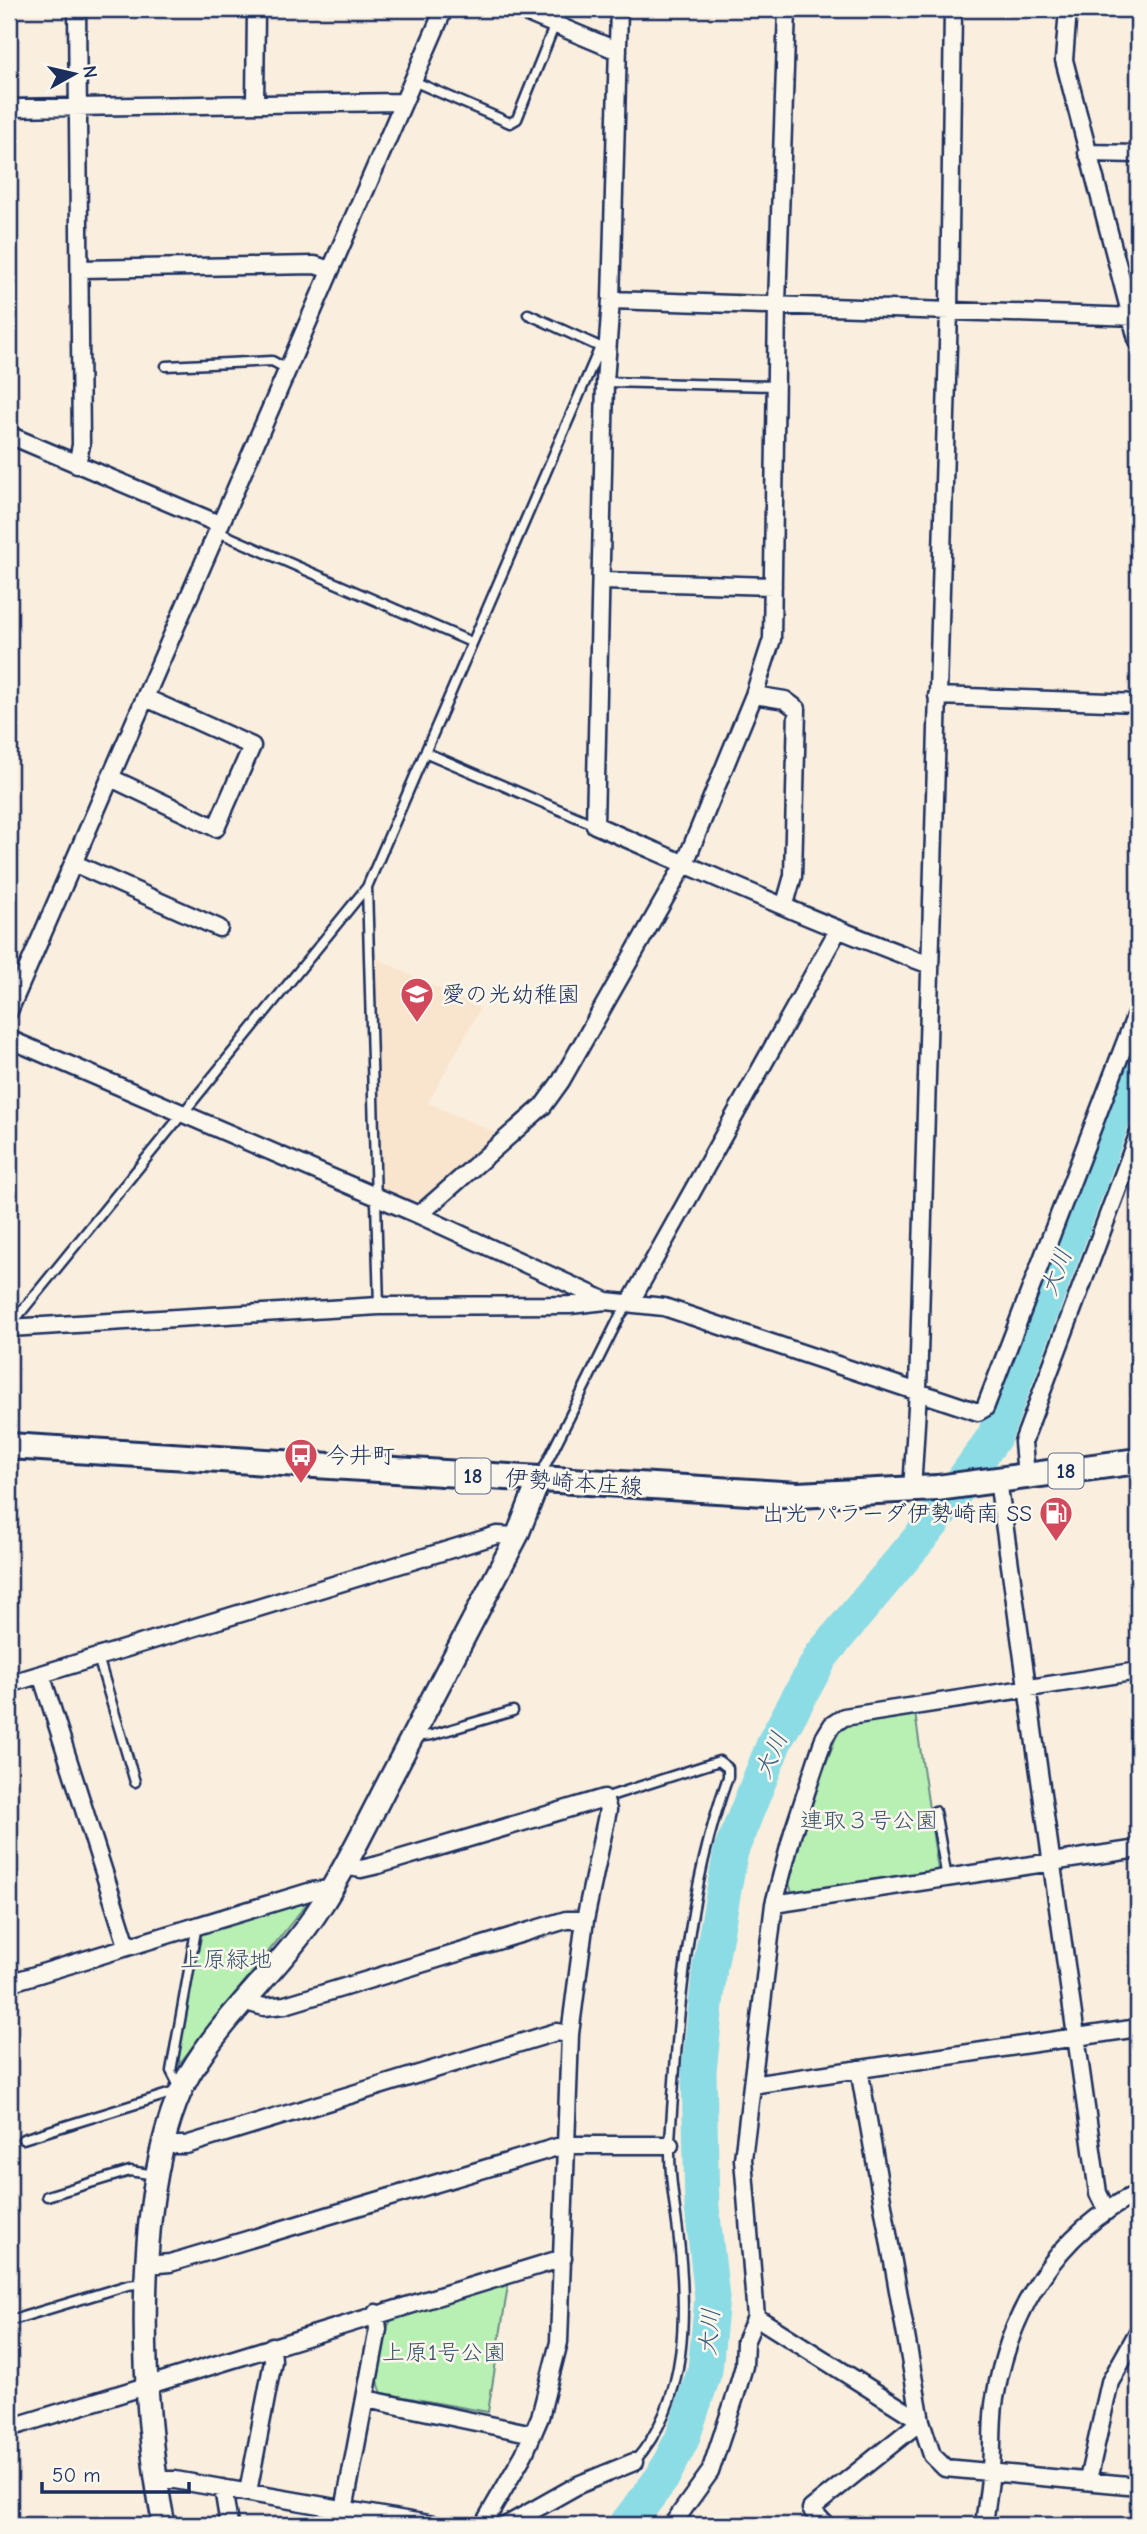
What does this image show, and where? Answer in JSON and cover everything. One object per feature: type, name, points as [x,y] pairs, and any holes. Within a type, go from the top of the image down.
[{"type":"main road","name":"伊勢崎本庄線","points":[[9,1446],[798,1495],[912,1491],[1138,1461]]},
{"type":"street","points":[[77,9],[81,445],[77,465]]},
{"type":"street","points":[[255,103],[256,9]]},
{"type":"street","points":[[9,1011],[401,102],[444,9]]},
{"type":"street","points":[[518,9],[618,51]]},
{"type":"street","points":[[619,9],[611,300],[603,345],[603,581],[595,825],[785,904],[838,930],[930,965]]},
{"type":"street","points":[[419,1215],[553,1094],[685,863],[754,695],[772,639],[777,304],[787,9]]},
{"type":"street","points":[[912,1491],[918,1390],[949,310],[953,9]]},
{"type":"street","points":[[1068,9],[1064,60],[1087,153],[1134,317],[1138,343]]},
{"type":"street","points":[[9,108],[401,102]]},
{"type":"street","points":[[1087,153],[1138,154]]},
{"type":"street","points":[[80,269],[315,265],[330,270]]},
{"type":"street","points":[[611,300],[949,310],[972,314],[1134,317]]},
{"type":"street","points":[[9,435],[218,528]]},
{"type":"street","points":[[603,581],[773,586]]},
{"type":"street","points":[[754,695],[785,700],[797,709],[793,876],[785,904]]},
{"type":"street","points":[[937,696],[1138,703]]},
{"type":"street","points":[[111,778],[216,828],[252,746],[146,698]]},
{"type":"street","points":[[73,863],[219,928]]},
{"type":"street","points":[[630,1303],[838,930]]},
{"type":"street","points":[[9,1327],[379,1306],[570,1306],[606,1301],[630,1303],[664,1307],[978,1412],[985,1408],[1138,1009]]},
{"type":"street","points":[[9,1039],[419,1215],[606,1301]]},
{"type":"street","points":[[1026,1476],[1023,1443],[1138,1135]]},
{"type":"street","points":[[164,2525],[151,2453],[146,2274],[158,2175],[181,2090],[207,2048],[298,1939],[331,1889],[517,1536],[539,1480]]},
{"type":"street","points":[[996,1480],[1053,1863],[1098,2193],[1107,2211]]},
{"type":"street","points":[[9,1684],[497,1535],[517,1536]]},
{"type":"street","points":[[672,2525],[710,2472],[735,2397],[744,2366],[746,2342],[756,2317],[743,2159],[774,1904],[793,1832],[824,1738],[832,1725],[844,1717],[1138,1671]]},
{"type":"street","points":[[41,1674],[127,1945]]},
{"type":"street","points":[[344,1866],[361,1869],[379,1866],[604,1798],[608,1810],[607,1826],[585,1920],[570,2034],[559,2342],[540,2417],[486,2524]]},
{"type":"street","points":[[774,1904],[1138,1849]]},
{"type":"street","points":[[9,1983],[127,1945],[312,1891],[331,1889]]},
{"type":"street","points":[[246,2002],[264,2007],[285,2005],[566,1920],[585,1920]]},
{"type":"street","points":[[752,2085],[1138,2028]]},
{"type":"street","points":[[164,2145],[186,2145],[556,2032],[570,2034]]},
{"type":"street","points":[[859,2069],[921,2421],[932,2455],[945,2468],[991,2470],[1138,2486]]},
{"type":"street","points":[[146,2274],[170,2263],[564,2145],[670,2145]]},
{"type":"street","points":[[984,2525],[991,2470],[995,2399],[1020,2312],[1048,2266],[1107,2211],[1138,2193]]},
{"type":"street","points":[[9,2428],[376,2313],[563,2258]]},
{"type":"street","points":[[344,2510],[378,2329],[376,2313]]},
{"type":"street","points":[[756,2317],[921,2421]]},
{"type":"street","points":[[1088,2480],[1110,2382],[1138,2332]]},
{"type":"street","points":[[248,2493],[273,2361],[272,2346]]},
{"type":"street","points":[[366,2399],[533,2434]]},
{"type":"street","points":[[827,2525],[811,2509],[921,2421]]},
{"type":"street","points":[[508,2525],[578,2485],[634,2462]]},
{"type":"street","points":[[155,2480],[223,2488],[434,2525]]},
{"type":"street","points":[[223,2488],[229,2525]]},
{"type":"lane","points":[[411,80],[510,122],[517,119],[555,24]]},
{"type":"lane","points":[[9,1327],[367,887],[427,753],[471,642],[603,345],[528,314]]},
{"type":"lane","points":[[166,366],[272,361],[287,369]]},
{"type":"lane","points":[[605,382],[777,386]]},
{"type":"lane","points":[[218,528],[471,642]]},
{"type":"lane","points":[[427,753],[595,825]]},
{"type":"lane","points":[[367,887],[379,1306]]},
{"type":"lane","points":[[539,1480],[556,1440],[620,1316],[630,1303]]},
{"type":"lane","points":[[98,1657],[135,1782]]},
{"type":"lane","points":[[412,1737],[432,1735],[513,1711]]},
{"type":"lane","points":[[604,1798],[719,1762],[728,1768],[728,1777],[696,1887],[680,2016],[670,2145],[684,2324],[664,2416],[652,2442],[634,2462]]},
{"type":"lane","points":[[935,1811],[947,1878]]},
{"type":"lane","points":[[23,2140],[181,2090],[171,2071],[197,1925]]},
{"type":"lane","points":[[47,2196],[130,2171],[158,2175]]},
{"type":"lane","points":[[9,2321],[128,2285],[146,2274]]},
{"type":"shaded area","points":[[374,957],[480,1009],[428,1103],[496,1133],[420,1200],[410,1201],[382,1191]]},
{"type":"green space","name":"連取３号公園","points":[[915,1713],[938,1870],[792,1892],[789,1883],[806,1815],[838,1732],[846,1723]]},
{"type":"green space","name":"上原緑地","points":[[308,1902],[179,2064],[177,2058],[202,1932]]},
{"type":"green space","name":"上原1号公園","points":[[509,2279],[488,2412],[382,2393],[378,2375],[380,2352],[387,2329],[397,2313]]},
{"type":"waterway","name":"大川","points":[[626,2525],[662,2478],[682,2439],[705,2370],[712,2298],[702,2207],[699,2071],[710,1967],[731,1851],[775,1741],[822,1655],[935,1520],[994,1437],[1138,1052]]},
{"type":"place","name":"愛の光幼稚園","points":[[417,1024]]},
{"type":"place","name":"今井町","points":[[301,1485]]},
{"type":"place","name":"出光 パラーダ伊勢崎南 SS","points":[[1056,1543]]}]
